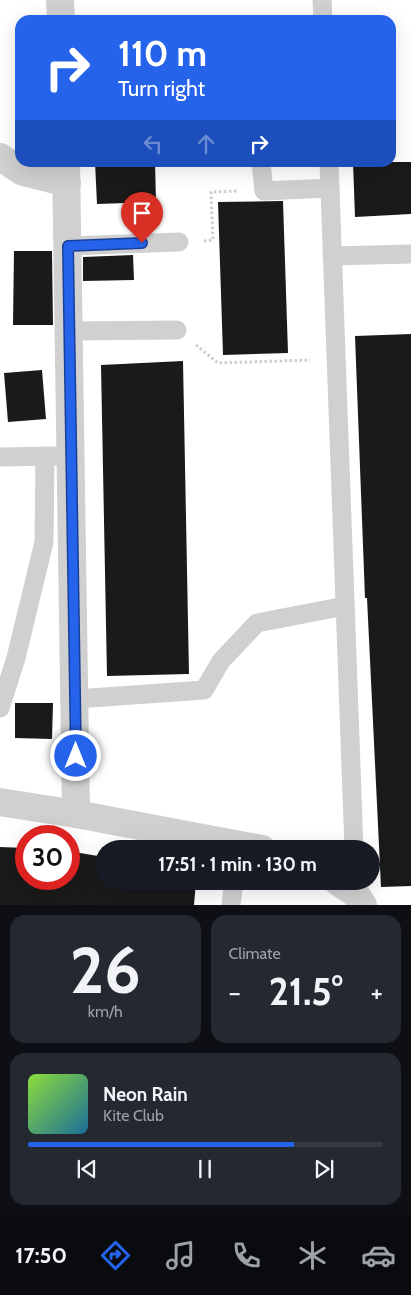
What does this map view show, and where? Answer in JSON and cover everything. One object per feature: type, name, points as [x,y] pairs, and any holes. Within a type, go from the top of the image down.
[{"type":"street","points":[[60,0],[61,15]]},
{"type":"street","points":[[0,157],[15,167]]},
{"type":"street","points":[[15,167],[23,172],[67,173],[70,331],[58,456],[76,699],[76,814]]},
{"type":"street","points":[[0,802],[76,814],[210,840]]},
{"type":"lane","points":[[322,0],[323,15]]},
{"type":"lane","points":[[262,167],[264,190],[330,188]]},
{"type":"lane","points":[[329,167],[354,840]]},
{"type":"lane","points":[[68,246],[178,242]]},
{"type":"lane","points":[[332,256],[411,254]]},
{"type":"lane","points":[[70,331],[177,330]]},
{"type":"lane","points":[[0,457],[58,456],[44,542],[16,658],[0,708]]},
{"type":"lane","points":[[76,699],[204,690],[221,661],[257,623],[345,606]]},
{"type":"lane","points":[[231,905],[233,890]]},
{"type":"path","points":[[178,242],[213,240],[211,192],[264,190]]},
{"type":"path","points":[[177,330],[218,363],[336,359]]},
{"type":"building","points":[[396,162],[411,162],[411,214],[355,217],[353,167],[396,167]]},
{"type":"building","points":[[95,167],[155,167],[156,202],[97,204]]},
{"type":"building","points":[[283,201],[288,353],[223,355],[218,202]]},
{"type":"building","points":[[14,251],[52,251],[53,325],[13,325]]},
{"type":"building","points":[[133,255],[134,280],[83,281],[83,257]]},
{"type":"building","points":[[411,334],[411,886],[381,887],[367,598],[365,598],[355,336]]},
{"type":"building","points":[[183,361],[189,674],[107,676],[101,365]]},
{"type":"building","points":[[42,370],[46,419],[8,422],[4,373]]},
{"type":"building","points":[[15,703],[53,703],[52,739],[15,738]]},
{"type":"building","points":[[0,847],[15,848],[15,890],[80,890],[80,853],[95,856],[95,890],[195,890],[194,905],[0,905]]},
{"type":"route","points":[[76,756],[68,246],[142,243]]}]
